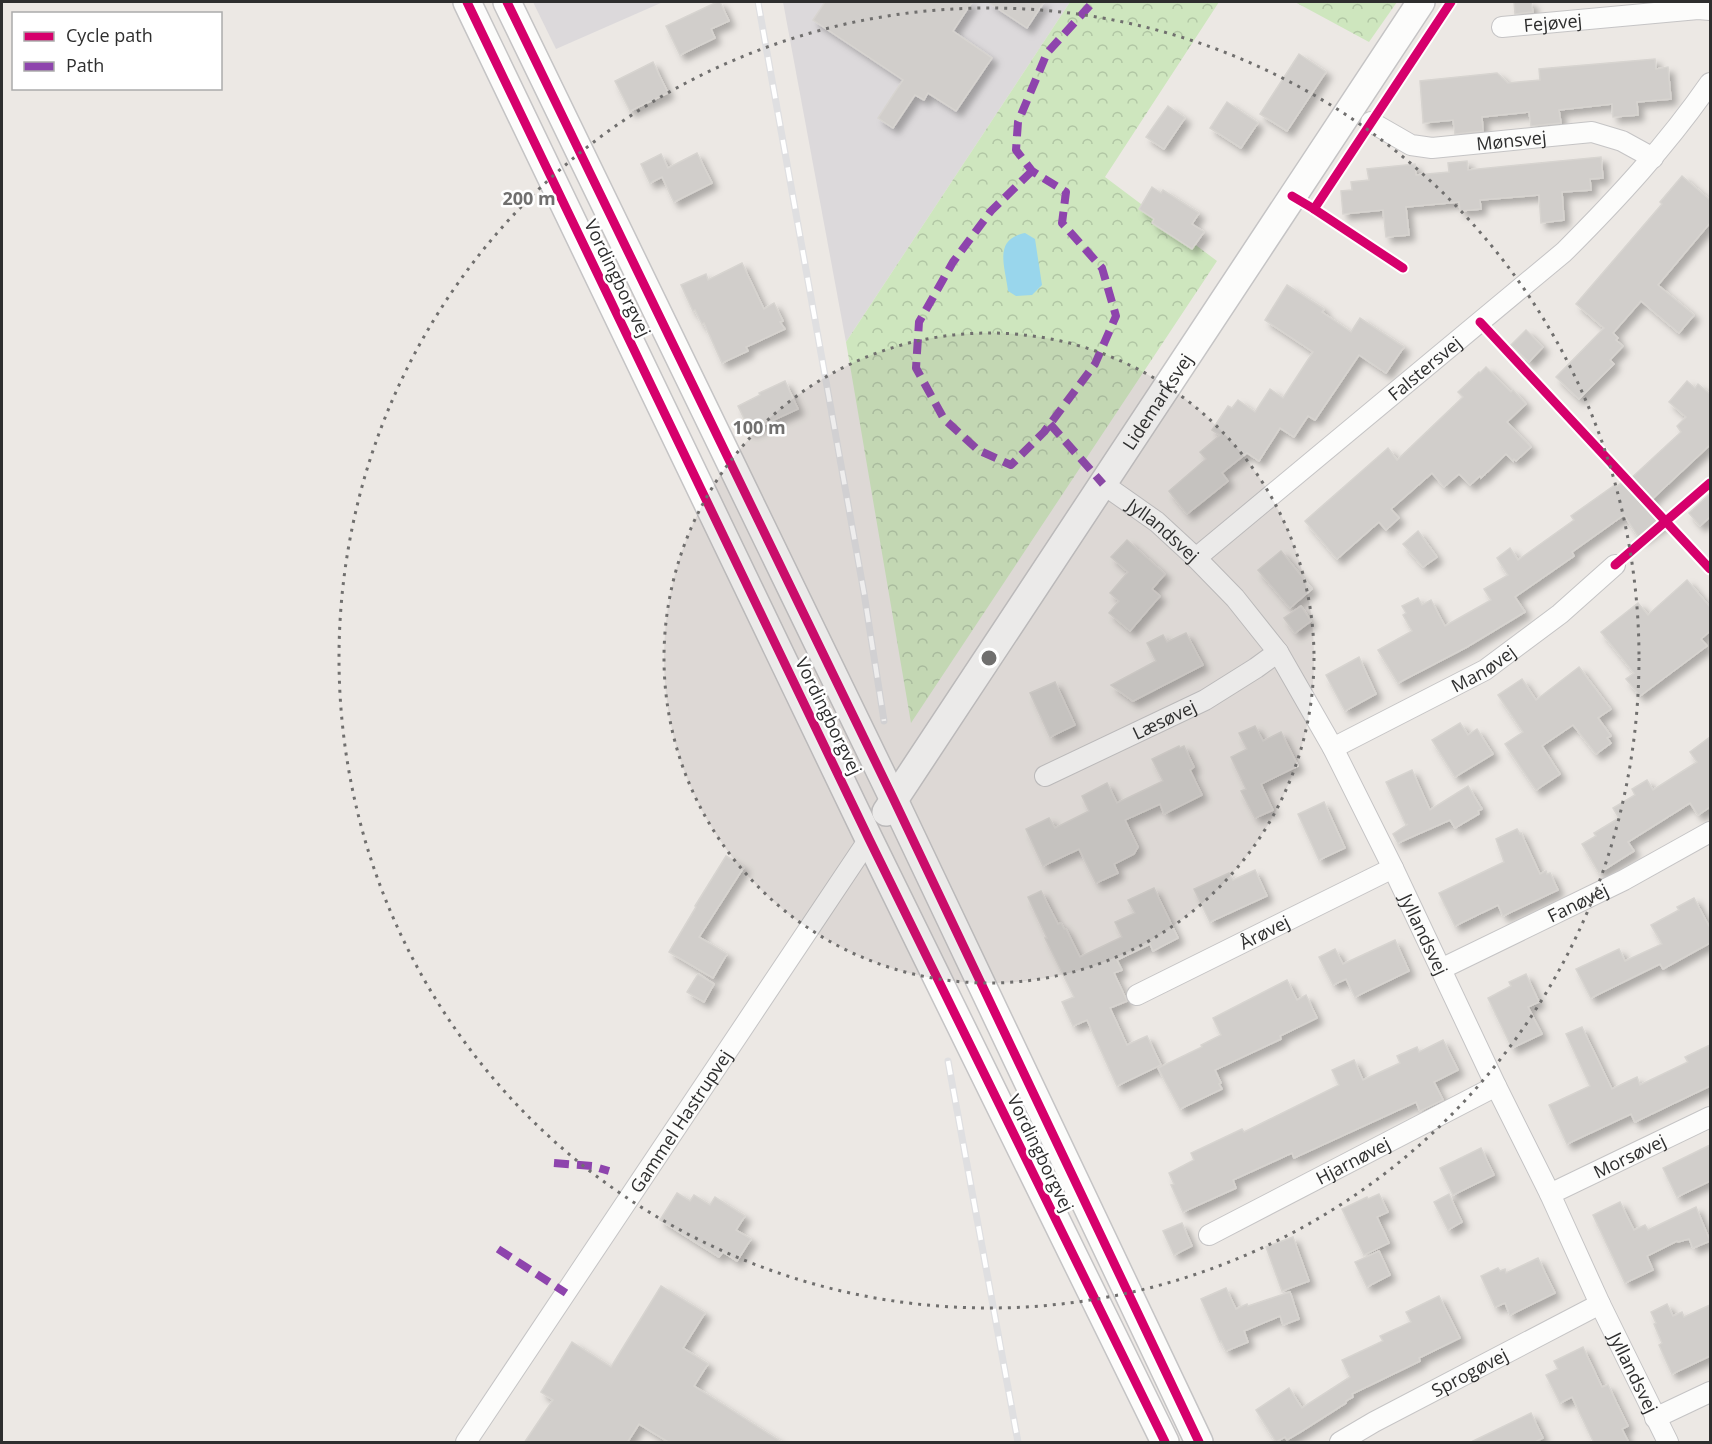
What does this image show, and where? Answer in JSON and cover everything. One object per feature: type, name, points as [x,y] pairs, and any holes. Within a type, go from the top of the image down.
[{"type":"main road","name":"Vordingborgvej","points":[[467,2],[869,839],[1165,1443]]},
{"type":"main road","name":"Vordingborgvej","points":[[507,2],[894,800],[1199,1443]]},
{"type":"main road","name":"Lidemarksvej","points":[[894,800],[1421,2]]},
{"type":"main road","name":"Gammel Hastrupvej","points":[[869,839],[894,800]]},
{"type":"street","name":"Fejøvej","points":[[1502,27],[1698,9],[1710,10]]},
{"type":"street","name":"Falstersvej","points":[[1196,558],[1564,252],[1653,158],[1710,83]]},
{"type":"street","name":"Mønsvej","points":[[1371,122],[1411,145],[1432,148],[1592,132],[1622,141],[1653,158]]},
{"type":"street","name":"Jyllandsvej","points":[[1103,484],[1157,522],[1196,558],[1235,597],[1278,652],[1333,748],[1550,1194],[1600,1304],[1668,1443]]},
{"type":"street","name":"Manøvej","points":[[1333,748],[1485,670],[1560,614],[1615,565]]},
{"type":"street","name":"Læsøvej","points":[[1045,776],[1205,700],[1278,652]]},
{"type":"street","name":"Fanøvej","points":[[1441,969],[1624,880],[1710,832]]},
{"type":"street","name":"Gammel Hastrupvej","points":[[466,1443],[869,839]]},
{"type":"street","name":"Årøvej","points":[[1137,995],[1392,868]]},
{"type":"street","name":"Hjarnøvej","points":[[1209,1235],[1496,1086]]},
{"type":"street","name":"Morsøvej","points":[[1550,1194],[1710,1117]]},
{"type":"street","name":"Sprogøvej","points":[[1340,1443],[1374,1422],[1600,1304]]},
{"type":"street","points":[[1655,1418],[1710,1392]]},
{"type":"shaded area","points":[[533,2],[663,2],[556,49]]},
{"type":"shaded area","points":[[783,2],[1070,2],[846,342]]},
{"type":"green space","points":[[1070,2],[1219,2],[1105,177],[1217,261],[911,723],[846,342]]},
{"type":"green space","points":[[1295,2],[1397,2],[1369,42]]},
{"type":"water","points":[[1025,233],[1035,239],[1042,285],[1032,295],[1016,296],[1008,291],[1003,255],[1008,241]]},
{"type":"building","points":[[720,2],[729,21],[711,29],[715,38],[680,55],[666,26]]},
{"type":"building","points":[[825,2],[972,2],[953,31],[992,58],[956,111],[928,93],[924,100],[915,95],[893,128],[878,118],[903,80],[813,20]]},
{"type":"building","points":[[988,2],[1044,2],[1027,28]]},
{"type":"building","points":[[1514,2],[1531,2],[1533,12],[1515,14]]},
{"type":"building","points":[[1299,54],[1326,72],[1287,131],[1260,114]]},
{"type":"building","points":[[1655,59],[1656,69],[1668,67],[1671,99],[1637,102],[1638,115],[1613,117],[1612,104],[1559,110],[1561,123],[1531,126],[1529,112],[1482,117],[1483,131],[1455,134],[1453,120],[1423,123],[1420,81],[1497,73],[1508,83],[1540,80],[1539,69]]},
{"type":"building","points":[[653,62],[668,93],[630,111],[615,81]]},
{"type":"building","points":[[1227,102],[1258,123],[1241,148],[1210,128]]},
{"type":"building","points":[[1168,106],[1185,118],[1164,149],[1146,137]]},
{"type":"building","points":[[697,153],[712,183],[674,202],[662,177],[650,183],[641,164],[661,154],[668,168]]},
{"type":"building","points":[[1601,157],[1603,178],[1590,179],[1591,190],[1562,192],[1564,220],[1541,223],[1539,195],[1480,200],[1481,209],[1460,211],[1459,202],[1406,207],[1409,235],[1386,237],[1383,210],[1343,214],[1341,191],[1352,190],[1351,182],[1369,180],[1367,169],[1415,164],[1416,175],[1449,172],[1448,163],[1467,161],[1468,170]]},
{"type":"building","points":[[1682,176],[1710,200],[1710,223],[1658,285],[1694,315],[1679,333],[1641,301],[1613,333],[1618,338],[1616,340],[1623,346],[1610,360],[1614,364],[1579,399],[1556,377],[1604,328],[1576,304],[1662,204],[1660,202]]},
{"type":"building","points":[[1152,187],[1161,193],[1163,190],[1199,213],[1192,224],[1204,232],[1192,249],[1152,223],[1154,219],[1139,209]]},
{"type":"building","points":[[742,263],[764,309],[774,303],[783,321],[780,322],[785,329],[746,347],[748,351],[722,363],[704,323],[702,324],[695,310],[693,311],[681,285],[706,274],[708,280]]},
{"type":"building","points":[[1287,285],[1324,309],[1322,312],[1351,332],[1360,318],[1404,347],[1386,373],[1359,355],[1315,420],[1308,416],[1294,437],[1280,428],[1259,461],[1247,453],[1222,473],[1228,481],[1187,514],[1169,491],[1206,459],[1200,452],[1220,435],[1212,430],[1228,406],[1232,408],[1238,400],[1255,412],[1270,389],[1283,398],[1313,352],[1265,320]]},
{"type":"building","points":[[1526,330],[1543,347],[1529,362],[1511,345]]},
{"type":"building","points":[[1486,367],[1526,404],[1507,422],[1531,447],[1516,461],[1506,454],[1481,478],[1480,476],[1470,485],[1459,474],[1444,487],[1432,473],[1391,509],[1399,518],[1386,530],[1379,522],[1337,559],[1305,521],[1388,448],[1397,460],[1463,397],[1458,392]]},
{"type":"building","points":[[785,381],[798,409],[750,431],[738,406]]},
{"type":"building","points":[[1687,381],[1695,388],[1698,384],[1710,394],[1710,445],[1649,502],[1664,523],[1640,539],[1624,515],[1572,552],[1574,556],[1515,597],[1525,612],[1467,647],[1398,683],[1378,650],[1412,631],[1403,615],[1406,613],[1402,606],[1418,598],[1422,605],[1431,600],[1445,626],[1491,600],[1484,589],[1508,575],[1497,558],[1510,548],[1518,560],[1574,520],[1571,516],[1616,484],[1617,486],[1625,480],[1627,482],[1681,432],[1677,426],[1686,417],[1669,402]]},
{"type":"building","points":[[1710,494],[1710,517],[1700,526],[1689,513]]},
{"type":"building","points":[[1418,531],[1437,557],[1423,567],[1403,544]]},
{"type":"building","points":[[1127,540],[1165,574],[1152,589],[1160,596],[1130,631],[1109,613],[1119,601],[1110,593],[1128,572],[1111,557]]},
{"type":"building","points":[[1281,551],[1312,589],[1290,608],[1258,570]]},
{"type":"building","points":[[1687,580],[1710,607],[1710,631],[1701,639],[1707,646],[1640,696],[1626,679],[1634,673],[1601,632],[1638,603],[1648,615]]},
{"type":"building","points":[[1301,606],[1311,621],[1295,633],[1284,618]]},
{"type":"building","points":[[1186,633],[1203,665],[1133,701],[1111,685],[1156,661],[1147,643],[1163,635],[1167,642]]},
{"type":"building","points":[[1359,657],[1376,694],[1345,711],[1326,675]]},
{"type":"building","points":[[1579,667],[1611,709],[1598,718],[1611,736],[1607,738],[1611,743],[1596,754],[1573,725],[1542,746],[1560,774],[1536,790],[1505,744],[1523,732],[1498,695],[1522,679],[1536,700]]},
{"type":"building","points":[[1055,682],[1075,725],[1050,737],[1030,693]]},
{"type":"building","points":[[1460,723],[1468,735],[1477,729],[1493,754],[1455,777],[1432,740]]},
{"type":"building","points":[[1255,726],[1263,741],[1281,732],[1298,766],[1261,784],[1273,810],[1255,818],[1241,791],[1246,789],[1231,757],[1247,749],[1239,733]]},
{"type":"building","points":[[1710,737],[1710,807],[1698,815],[1690,803],[1628,842],[1634,851],[1599,873],[1582,844],[1596,836],[1594,833],[1619,818],[1613,808],[1635,795],[1632,789],[1647,780],[1653,790],[1697,762],[1690,752]]},
{"type":"building","points":[[1179,746],[1180,748],[1184,746],[1194,767],[1190,770],[1202,795],[1164,814],[1160,804],[1125,820],[1138,847],[1134,854],[1114,864],[1118,873],[1096,883],[1079,849],[1043,866],[1026,829],[1049,818],[1055,828],[1089,811],[1082,796],[1107,783],[1117,803],[1163,781],[1152,759]]},
{"type":"building","points":[[1412,770],[1430,810],[1468,786],[1482,809],[1478,811],[1479,814],[1455,828],[1450,820],[1398,843],[1393,834],[1408,824],[1406,825],[1386,782]]},
{"type":"building","points":[[1324,802],[1345,848],[1319,860],[1298,814]]},
{"type":"building","points":[[1517,829],[1540,874],[1546,871],[1547,874],[1550,873],[1558,890],[1503,916],[1498,905],[1455,926],[1439,893],[1504,862],[1496,839]]},
{"type":"building","points":[[726,856],[744,867],[699,937],[727,954],[713,978],[669,952]]},
{"type":"building","points":[[1255,870],[1267,896],[1210,922],[1194,889],[1229,873],[1233,880]]},
{"type":"building","points":[[1154,888],[1178,938],[1153,951],[1150,944],[1117,960],[1122,970],[1114,973],[1127,1001],[1110,1008],[1127,1045],[1147,1036],[1161,1065],[1117,1086],[1087,1020],[1073,1026],[1062,1002],[1074,997],[1028,897],[1041,891],[1058,924],[1061,923],[1066,929],[1080,957],[1122,937],[1115,922],[1135,913],[1128,900]]},
{"type":"building","points":[[1694,898],[1710,928],[1710,943],[1663,969],[1660,964],[1591,998],[1576,969],[1619,949],[1625,961],[1662,944],[1651,925],[1679,910],[1677,907]]},
{"type":"building","points":[[1395,940],[1409,971],[1355,997],[1346,979],[1333,985],[1319,957],[1335,949],[1343,964]]},
{"type":"building","points":[[698,974],[714,984],[704,1002],[687,992]]},
{"type":"building","points":[[1526,974],[1539,1002],[1528,1007],[1542,1034],[1512,1048],[1488,998],[1511,986],[1509,982]]},
{"type":"building","points":[[1287,980],[1297,1000],[1306,995],[1317,1018],[1280,1036],[1281,1039],[1215,1070],[1222,1089],[1180,1109],[1158,1068],[1202,1047],[1201,1045],[1221,1035],[1213,1018]]},
{"type":"building","points":[[1582,1027],[1612,1089],[1637,1077],[1640,1085],[1688,1062],[1685,1057],[1710,1045],[1710,1086],[1635,1122],[1631,1114],[1567,1144],[1549,1105],[1590,1086],[1566,1034]]},
{"type":"building","points":[[1443,1040],[1458,1070],[1434,1082],[1443,1100],[1420,1111],[1416,1102],[1294,1158],[1292,1153],[1233,1180],[1236,1188],[1183,1212],[1171,1185],[1174,1184],[1169,1173],[1194,1160],[1191,1153],[1242,1129],[1244,1132],[1339,1085],[1332,1070],[1354,1060],[1363,1080],[1400,1063],[1397,1056],[1417,1047],[1419,1052]]},
{"type":"building","points":[[1710,1145],[1710,1181],[1677,1197],[1663,1168]]},
{"type":"building","points":[[1481,1148],[1494,1175],[1453,1195],[1440,1168]]},
{"type":"building","points":[[677,1193],[690,1201],[694,1195],[710,1205],[715,1197],[745,1216],[736,1230],[751,1239],[737,1261],[723,1252],[719,1257],[660,1220]]},
{"type":"building","points":[[1379,1194],[1388,1212],[1377,1217],[1389,1243],[1364,1255],[1342,1209]]},
{"type":"building","points":[[1449,1194],[1462,1222],[1448,1230],[1434,1202]]},
{"type":"building","points":[[1620,1202],[1634,1230],[1645,1225],[1648,1230],[1696,1207],[1710,1241],[1693,1248],[1689,1239],[1677,1241],[1647,1256],[1653,1270],[1625,1283],[1593,1215]]},
{"type":"building","points":[[1182,1223],[1192,1246],[1174,1255],[1163,1231]]},
{"type":"building","points":[[1293,1237],[1309,1281],[1282,1291],[1266,1247]]},
{"type":"building","points":[[1379,1251],[1390,1275],[1367,1287],[1355,1262]]},
{"type":"building","points":[[1538,1258],[1555,1293],[1510,1315],[1505,1303],[1495,1307],[1481,1276],[1498,1268],[1500,1271],[1505,1269],[1506,1273]]},
{"type":"building","points":[[661,1286],[705,1313],[683,1348],[708,1364],[694,1386],[783,1443],[670,1443],[639,1424],[627,1443],[524,1443],[553,1400],[541,1392],[572,1342],[611,1367]]},
{"type":"building","points":[[1226,1288],[1236,1309],[1290,1292],[1299,1319],[1283,1325],[1280,1316],[1244,1331],[1248,1342],[1226,1351],[1201,1299]]},
{"type":"building","points":[[1439,1296],[1460,1338],[1419,1358],[1420,1361],[1352,1394],[1353,1397],[1346,1403],[1302,1431],[1287,1440],[1285,1437],[1276,1442],[1256,1410],[1289,1388],[1302,1408],[1350,1377],[1342,1360],[1383,1341],[1380,1336],[1411,1322],[1406,1312]]},
{"type":"building","points":[[1667,1304],[1673,1316],[1682,1312],[1684,1317],[1710,1305],[1710,1356],[1672,1374],[1659,1345],[1662,1343],[1651,1312]]},
{"type":"building","points":[[1583,1347],[1602,1387],[1608,1385],[1628,1426],[1622,1429],[1629,1443],[1594,1443],[1572,1397],[1560,1403],[1546,1375],[1558,1369],[1554,1361]]},
{"type":"building","points":[[1531,1413],[1543,1438],[1533,1443],[1469,1443]]},
{"type":"railway","points":[[758,2],[864,593],[884,721]]},
{"type":"railway","points":[[948,1061],[1018,1442]]},
{"type":"marked path","points":[[1032,171],[991,211],[953,262],[919,322],[916,368],[944,419],[978,450],[1011,465],[1044,432],[1095,364],[1116,316],[1102,268],[1062,223],[1066,192],[1032,171],[1016,150],[1018,122],[1047,53],[1093,2]]},
{"type":"marked path","points":[[1050,424],[1103,484]]},
{"type":"marked path","points":[[554,1163],[592,1166],[609,1171]]},
{"type":"marked path","points":[[498,1249],[566,1293]]},
{"type":"cycle path","points":[[467,2],[869,839],[1165,1442]]},
{"type":"cycle path","points":[[507,2],[894,800],[1199,1442]]},
{"type":"cycle path","points":[[1314,209],[1451,2]]},
{"type":"cycle path","points":[[1292,196],[1403,268]]},
{"type":"cycle path","points":[[1480,322],[1710,569]]},
{"type":"cycle path","points":[[1615,565],[1710,483]]}]
